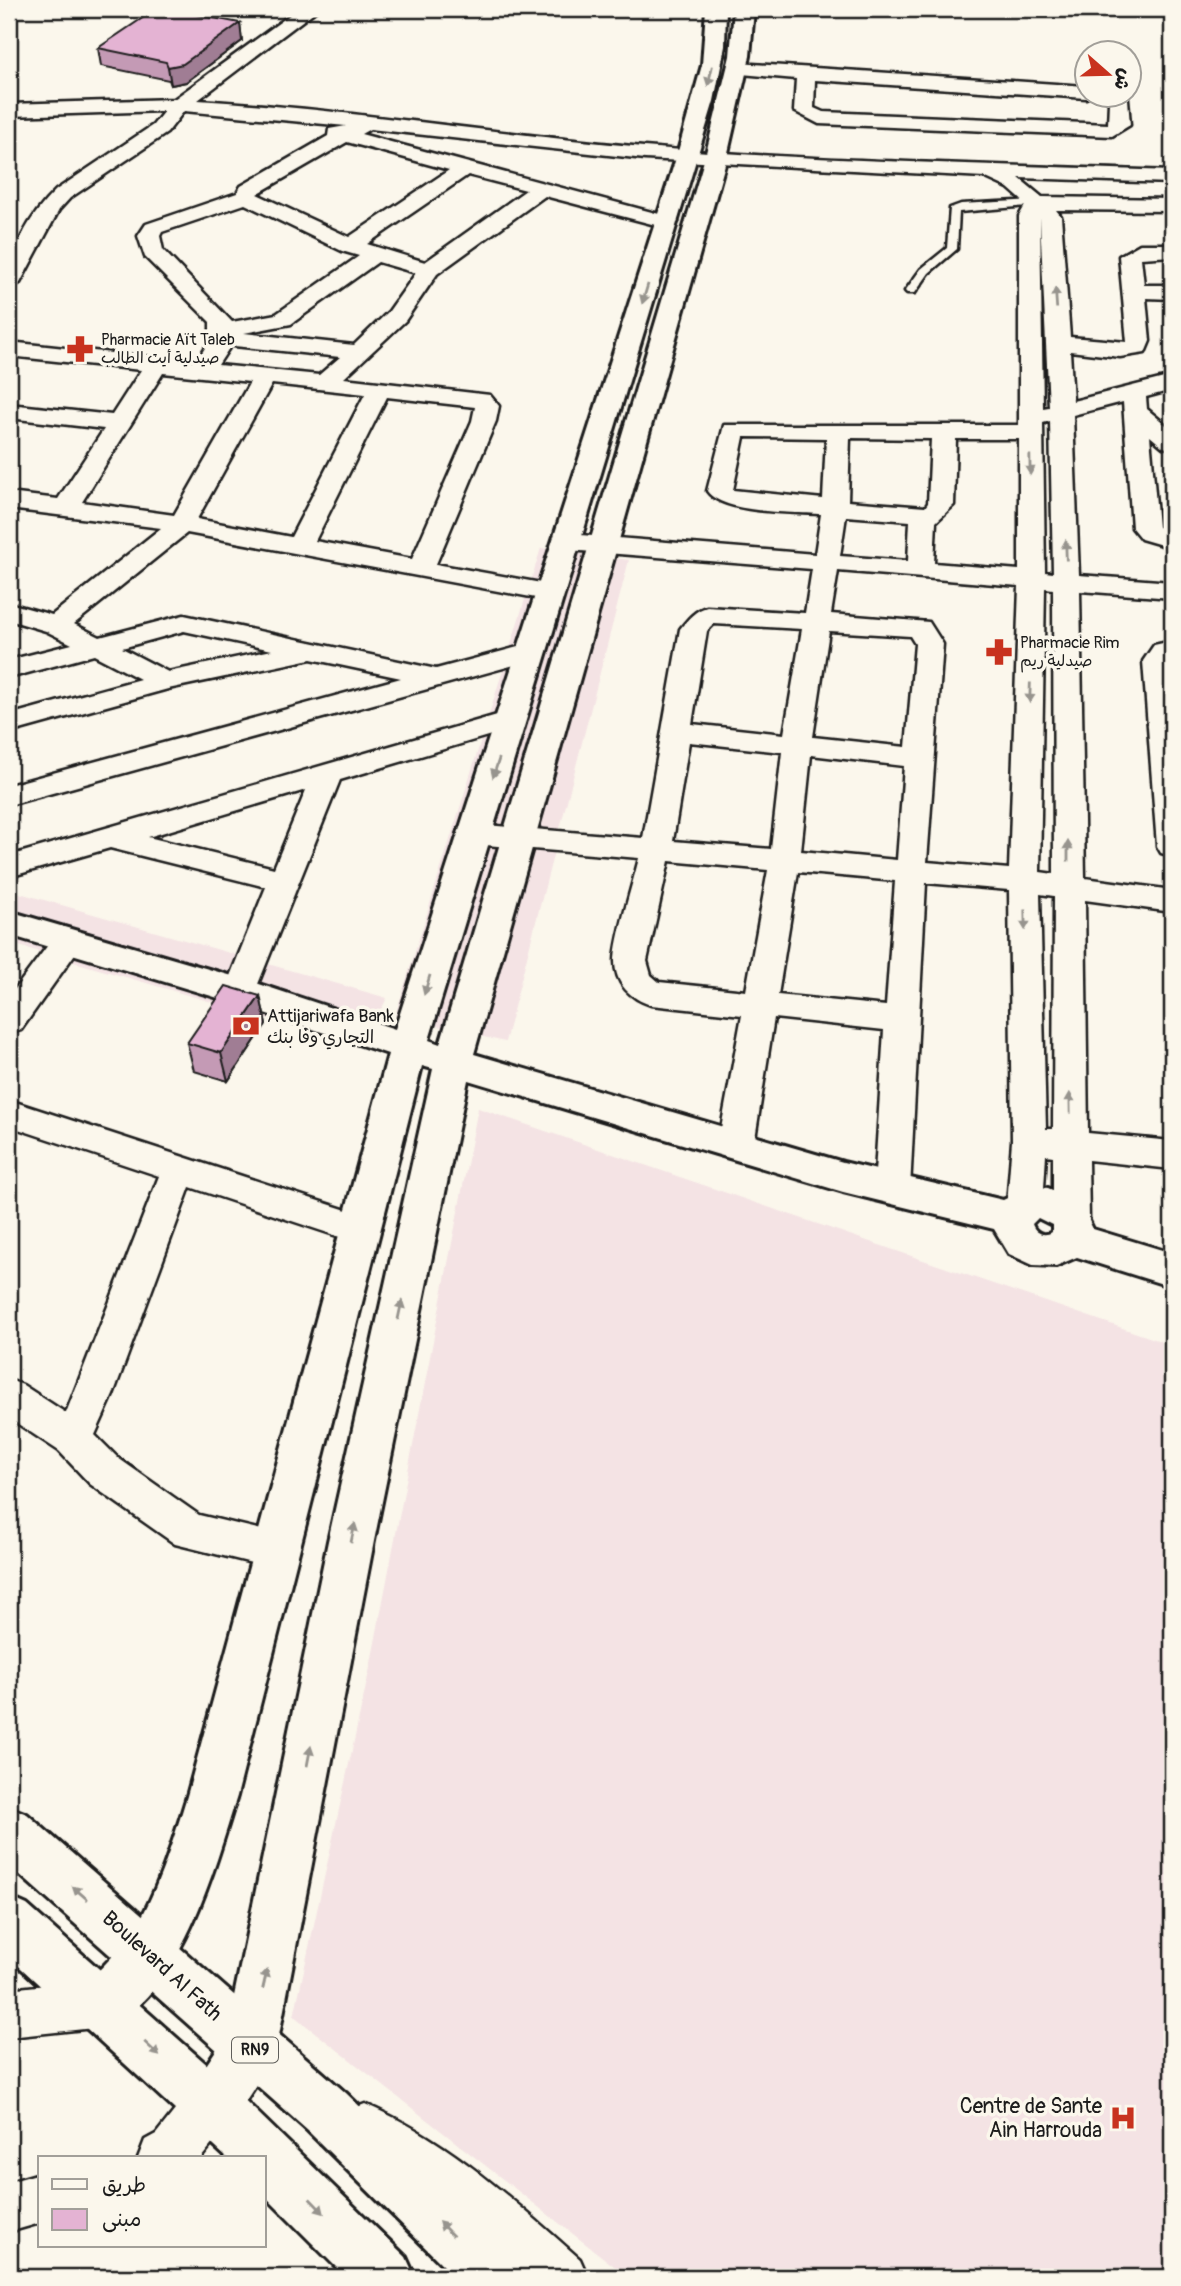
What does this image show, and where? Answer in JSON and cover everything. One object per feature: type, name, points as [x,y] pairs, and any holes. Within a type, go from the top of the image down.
[{"type":"main road","points":[[212,2104],[250,2046],[354,1527],[453,1062],[517,838],[584,544],[667,222],[702,156],[717,33],[716,9]]},
{"type":"main road","points":[[103,2003],[149,1954],[187,1874],[212,1796],[408,1047],[552,593],[584,544],[702,156],[737,69],[744,30],[744,9]]},
{"type":"main road","points":[[9,923],[240,990],[453,1062],[736,1145],[892,1189],[1018,1211],[1014,1234],[1020,1241],[1039,1250],[1059,1250],[1071,1230],[1172,1270]]},
{"type":"main road","name":"Boulevard Al Fath","points":[[9,1832],[327,2112],[495,2277]]},
{"type":"main road","points":[[9,1923],[103,2003],[257,2145],[386,2277]]},
{"type":"street","points":[[9,283],[50,207],[85,177],[160,129],[179,105],[309,9]]},
{"type":"street","points":[[737,69],[1072,91]]},
{"type":"street","points":[[806,74],[804,111],[810,117],[1112,130],[1120,125],[1119,108]]},
{"type":"street","points":[[953,84],[954,169]]},
{"type":"street","points":[[9,110],[179,105],[270,111],[702,156],[984,171],[1172,177]]},
{"type":"street","points":[[270,111],[344,136],[667,222]]},
{"type":"street","points":[[246,197],[248,190],[369,121]]},
{"type":"street","points":[[349,246],[463,169]]},
{"type":"street","points":[[984,171],[1015,184],[1051,216],[1060,343],[1066,583],[1071,1230]]},
{"type":"street","points":[[325,383],[407,305],[422,285],[428,270],[541,189]]},
{"type":"street","points":[[224,334],[220,320],[153,252],[149,236],[153,229],[246,197],[349,246],[428,270]]},
{"type":"street","points":[[1035,202],[1172,205]]},
{"type":"street","points":[[1018,1211],[1029,1140],[1024,881],[1032,581],[1029,216],[1035,202]]},
{"type":"street","points":[[1060,343],[1119,350],[1137,348],[1139,341],[1132,291],[1132,252],[1172,250]]},
{"type":"street","points":[[202,370],[224,334],[283,319],[375,254]]},
{"type":"street","points":[[1132,291],[1172,292]]},
{"type":"street","points":[[224,334],[357,352]]},
{"type":"street","points":[[9,349],[482,400],[487,406],[484,421],[421,569]]},
{"type":"street","points":[[66,507],[156,365]]},
{"type":"street","points":[[56,625],[182,524],[265,376]]},
{"type":"street","points":[[944,430],[941,505],[936,513],[923,515],[742,500],[723,495],[720,491],[733,430],[944,430],[1029,425],[1062,411],[1135,401],[1172,383]]},
{"type":"street","points":[[300,545],[380,388]]},
{"type":"street","points":[[1135,401],[1172,442]]},
{"type":"street","points":[[1135,401],[1144,528],[1150,534],[1172,540]]},
{"type":"street","points":[[9,411],[119,423]]},
{"type":"street","points":[[736,1145],[785,860],[797,745],[835,508],[838,431]]},
{"type":"street","points":[[1139,450],[1172,453]]},
{"type":"street","points":[[9,501],[182,524],[552,593]]},
{"type":"street","points":[[921,572],[923,515]]},
{"type":"street","points":[[584,544],[1172,590]]},
{"type":"street","points":[[9,611],[56,625],[165,681]]},
{"type":"street","points":[[892,1189],[909,872],[929,644],[919,628],[707,615],[694,629],[657,848],[631,961],[636,981],[652,993],[901,1020]]},
{"type":"street","points":[[9,669],[184,622],[437,677]]},
{"type":"street","points":[[1172,649],[1164,651],[1157,661],[1169,760],[1172,846]]},
{"type":"street","points":[[9,724],[165,681],[313,650]]},
{"type":"street","points":[[9,795],[533,651]]},
{"type":"street","points":[[9,867],[107,836],[511,720]]},
{"type":"street","points":[[677,731],[919,758]]},
{"type":"street","points":[[240,990],[328,773]]},
{"type":"street","points":[[474,834],[1024,881],[1172,901]]},
{"type":"street","points":[[107,836],[284,881]]},
{"type":"street","points":[[9,1021],[68,941]]},
{"type":"street","points":[[12,1119],[179,1169],[361,1229]]},
{"type":"street","points":[[1029,1140],[1172,1155]]},
{"type":"street","points":[[73,1439],[94,1395],[179,1169]]},
{"type":"street","points":[[9,1397],[73,1439],[104,1471],[189,1531],[276,1550]]},
{"type":"street","points":[[9,2013],[103,2003]]},
{"type":"street","points":[[167,2156],[174,2152],[212,2104]]},
{"type":"street","points":[[327,2112],[392,2141],[451,2184],[562,2277]]},
{"type":"street","points":[[9,2207],[38,2199]]},
{"type":"lane","points":[[911,291],[925,271],[951,249],[954,210],[961,207],[1035,202]]},
{"type":"shaded area","points":[[541,548],[629,560],[505,1042],[395,1016]]},
{"type":"shaded area","points":[[9,890],[387,998],[363,1046],[9,943]]},
{"type":"shaded area","points":[[478,1108],[1172,1345],[1172,2277],[628,2277],[294,2016],[371,1663]]},
{"type":"building","points":[[156,9],[240,23],[183,64],[168,67],[166,62],[98,48]]},
{"type":"building","points":[[226,986],[260,996],[221,1053],[187,1043]]},
{"type":"place","name":"Pharmacie Aït Taleb صيدلية أيت الطالب","points":[[80,349]]},
{"type":"place","name":"Pharmacie Rim صيدلية ريم","points":[[999,652]]},
{"type":"place","name":"Attijariwafa Bank التجاري وفا بنك","points":[[246,1026]]},
{"type":"place","name":"Centre de Sante Ain Harrouda","points":[[1123,2118]]}]
